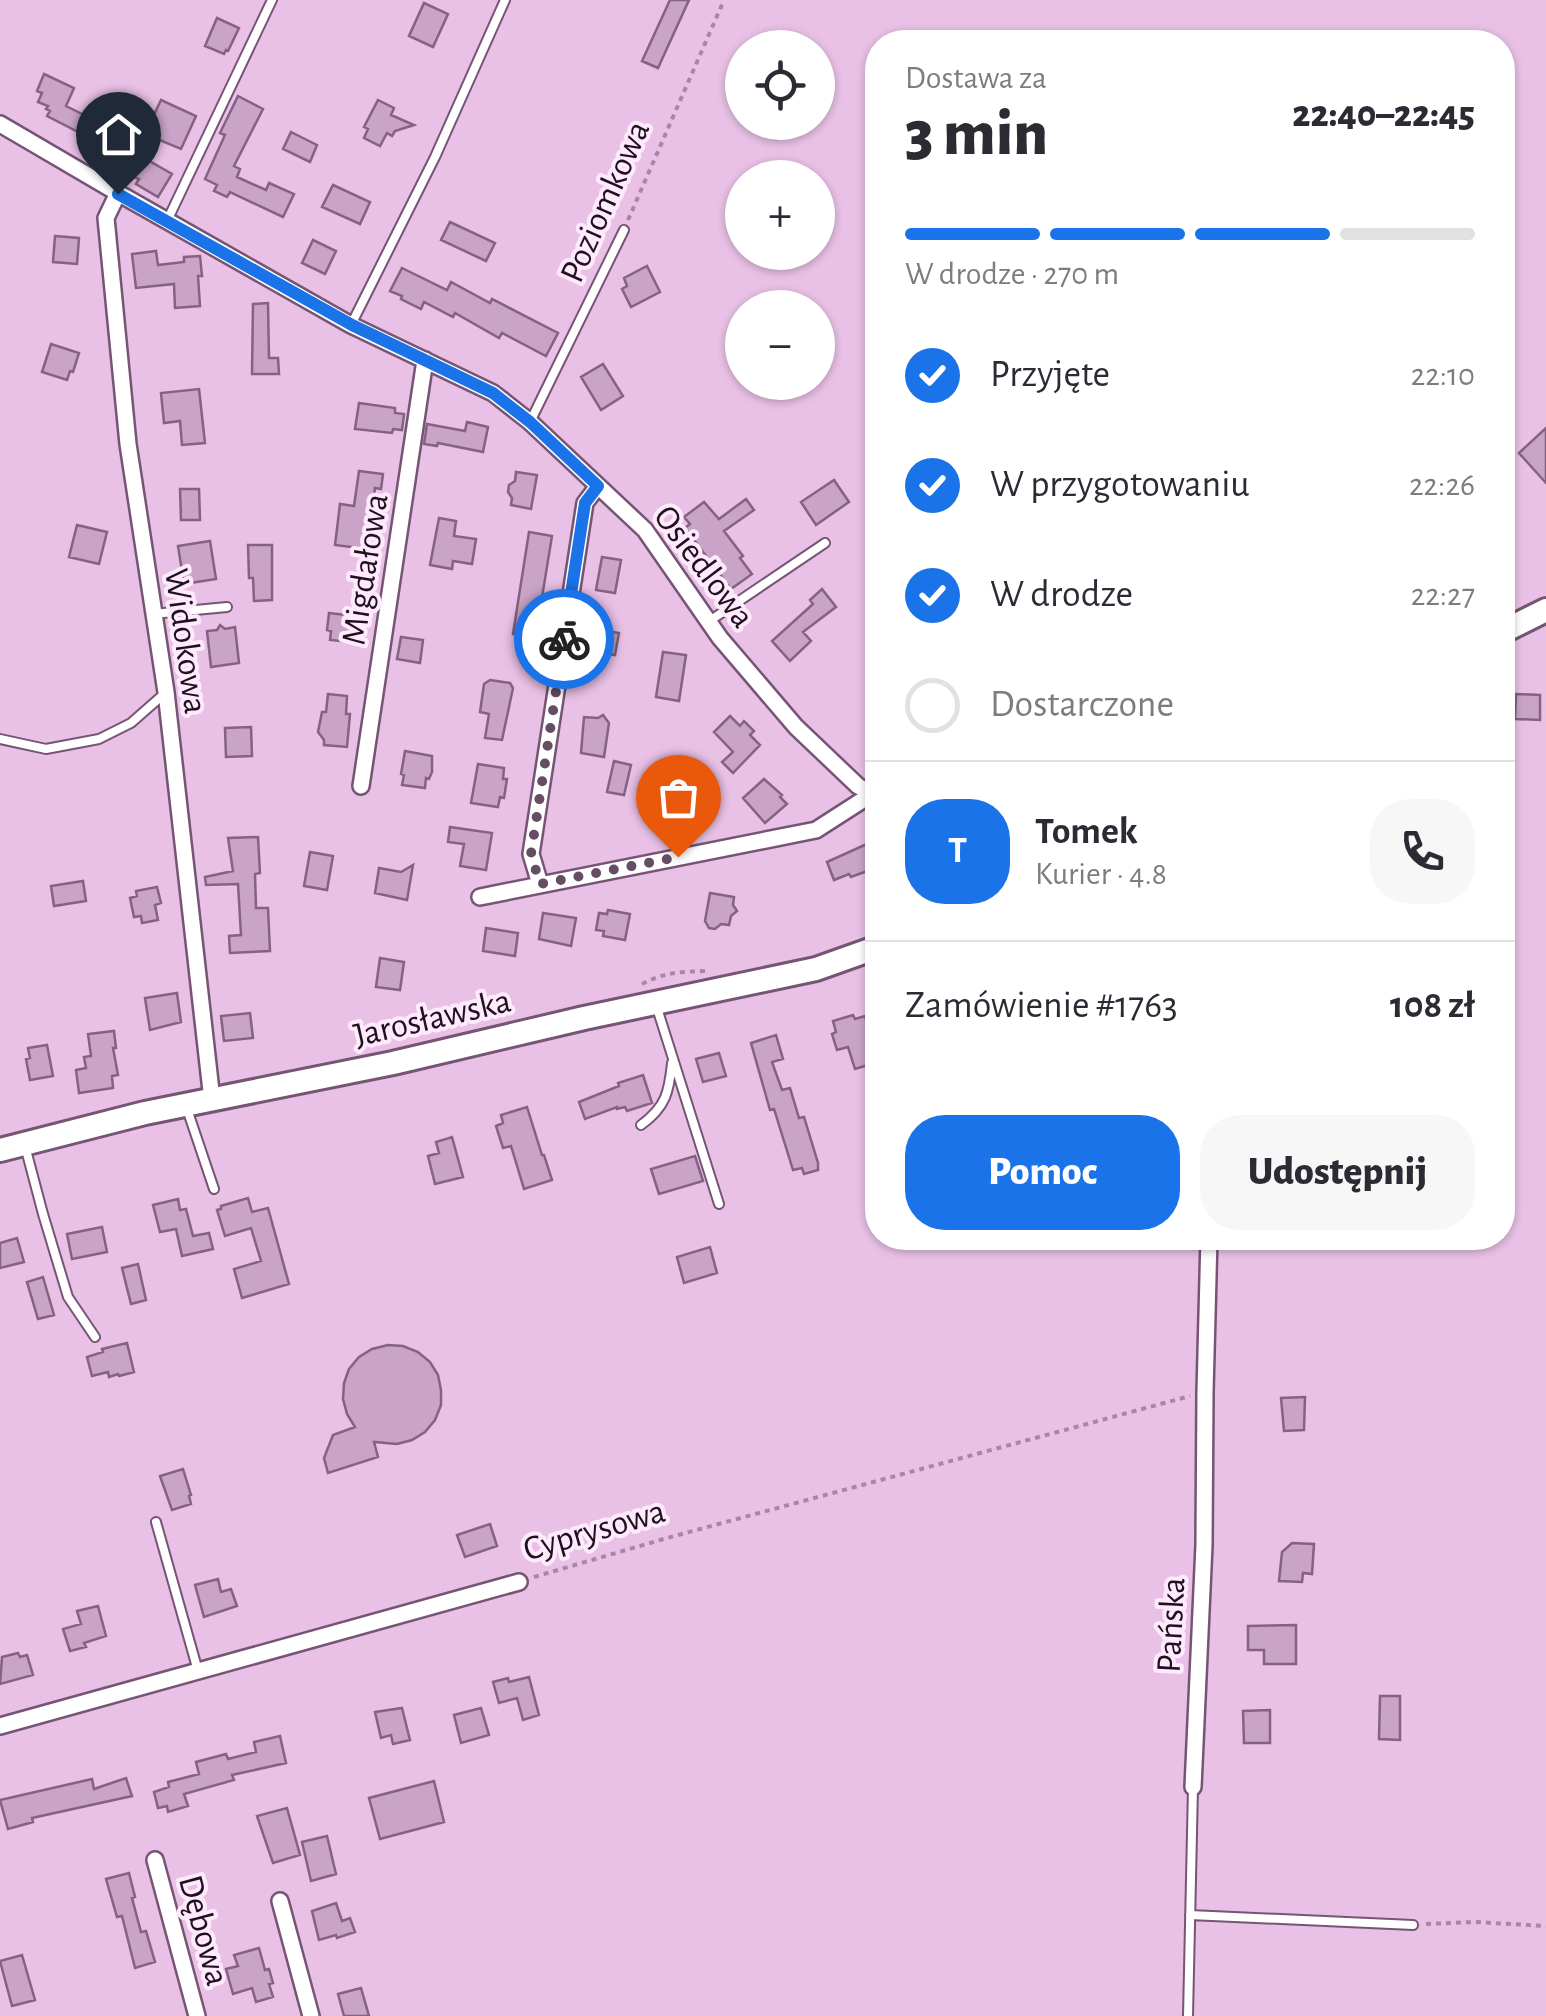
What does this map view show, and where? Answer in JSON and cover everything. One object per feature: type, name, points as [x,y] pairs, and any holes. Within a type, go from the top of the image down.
[{"type":"main road","points":[[1515,626],[1546,610]]},
{"type":"main road","name":"Jarosławska","points":[[0,1150],[145,1113],[816,969],[865,951]]},
{"type":"street","name":"Osiedlowa","points":[[0,124],[352,325],[493,393],[530,422],[645,530],[720,638],[796,726],[865,790]]},
{"type":"street","name":"Widokowa","points":[[118,194],[106,218],[128,444],[166,692],[212,1100]]},
{"type":"street","name":"Migdałowa","points":[[361,786],[426,360]]},
{"type":"street","points":[[540,884],[531,854],[585,503],[598,486]]},
{"type":"street","points":[[480,898],[816,830],[865,801]]},
{"type":"street","name":"Pańska","points":[[1193,1787],[1204,1545],[1209,1250]]},
{"type":"street","name":"Cyprysowa","points":[[0,1726],[518,1582]]},
{"type":"street","name":"Dębowa","points":[[154,1860],[197,2016]]},
{"type":"street","points":[[280,1902],[311,2016]]},
{"type":"lane","points":[[167,221],[272,0]]},
{"type":"lane","points":[[352,325],[435,157],[505,0]]},
{"type":"lane","name":"Poziomkowa","points":[[530,422],[624,230]]},
{"type":"lane","points":[[708,622],[825,543]]},
{"type":"lane","points":[[153,614],[227,607]]},
{"type":"lane","points":[[0,740],[46,749],[99,739],[131,723],[166,692]]},
{"type":"lane","points":[[656,1004],[719,1204]]},
{"type":"lane","points":[[642,1125],[659,1112],[670,1085],[673,1058]]},
{"type":"lane","points":[[186,1105],[214,1189]]},
{"type":"lane","points":[[24,1144],[68,1296],[95,1337]]},
{"type":"lane","points":[[156,1522],[198,1671]]},
{"type":"lane","name":"Pańska","points":[[1188,2016],[1193,1787]]},
{"type":"lane","points":[[1190,1914],[1413,1925]]},
{"type":"path","name":"Poziomkowa","points":[[624,230],[724,0]]},
{"type":"path","name":"Cyprysowa","points":[[518,1582],[1205,1392]]},
{"type":"path","points":[[1413,1925],[1475,1922],[1546,1926]]},
{"type":"building","points":[[670,0],[689,0],[658,68],[642,61]]},
{"type":"building","points":[[424,3],[448,14],[433,47],[409,36]]},
{"type":"building","points":[[217,18],[239,28],[224,54],[205,46]]},
{"type":"building","points":[[44,74],[74,88],[66,106],[102,124],[94,140],[47,116],[48,106],[38,102],[42,93],[37,91]]},
{"type":"building","points":[[238,96],[263,109],[234,166],[240,169],[237,177],[266,190],[269,183],[294,194],[283,217],[230,192],[227,197],[214,191],[217,185],[205,179],[225,135],[220,133]]},
{"type":"building","points":[[161,100],[196,116],[181,149],[145,134]]},
{"type":"building","points":[[378,100],[394,108],[391,115],[414,125],[395,131],[392,136],[387,133],[380,146],[364,138],[368,129],[364,127]]},
{"type":"building","points":[[291,132],[317,145],[310,162],[283,149]]},
{"type":"building","points":[[125,154],[134,158],[137,154],[172,174],[158,197],[136,184],[139,179],[117,170]]},
{"type":"building","points":[[333,185],[370,202],[360,224],[322,207]]},
{"type":"building","points":[[450,222],[495,243],[486,261],[441,240]]},
{"type":"building","points":[[55,236],[79,238],[77,264],[53,262]]},
{"type":"building","points":[[313,240],[336,251],[325,274],[302,263]]},
{"type":"building","points":[[156,251],[158,265],[200,256],[200,306],[175,308],[174,284],[136,288],[132,254]]},
{"type":"building","points":[[647,266],[660,292],[631,307],[622,289],[627,286],[624,278]]},
{"type":"building","points":[[402,268],[447,290],[451,282],[490,303],[492,299],[558,333],[546,356],[502,333],[499,338],[455,313],[453,317],[424,302],[421,309],[390,291]]},
{"type":"building","points":[[268,303],[269,358],[278,358],[279,374],[252,374],[253,304]]},
{"type":"building","points":[[51,344],[79,353],[67,380],[42,372]]},
{"type":"building","points":[[603,364],[623,396],[601,410],[581,377]]},
{"type":"building","points":[[199,389],[205,443],[182,445],[180,421],[164,423],[161,393]]},
{"type":"building","points":[[359,403],[395,408],[395,413],[404,414],[402,430],[393,429],[392,433],[355,429]]},
{"type":"building","points":[[467,422],[488,427],[483,452],[424,444],[427,424],[465,431]]},
{"type":"building","points":[[1546,428],[1546,483],[1519,453]]},
{"type":"building","points":[[359,471],[383,474],[381,489],[375,488],[367,549],[335,545],[340,504],[354,506]]},
{"type":"building","points":[[516,472],[537,475],[531,509],[511,505],[509,485],[515,481]]},
{"type":"building","points":[[834,480],[849,502],[816,525],[801,502]]},
{"type":"building","points":[[180,489],[199,489],[200,520],[181,520]]},
{"type":"building","points":[[746,499],[754,510],[724,531],[752,574],[731,589],[685,528],[690,524],[684,517],[704,502],[719,519]]},
{"type":"building","points":[[439,518],[456,521],[454,536],[476,539],[472,564],[453,561],[452,569],[430,565]]},
{"type":"building","points":[[77,525],[107,532],[99,564],[69,557]]},
{"type":"building","points":[[529,532],[552,536],[533,637],[513,634]]},
{"type":"building","points":[[210,541],[216,579],[184,584],[178,546]]},
{"type":"building","points":[[248,545],[272,545],[272,600],[254,601]]},
{"type":"building","points":[[602,557],[621,560],[615,593],[596,590]]},
{"type":"building","points":[[822,589],[836,607],[803,632],[811,641],[790,661],[772,641],[813,604],[810,600]]},
{"type":"building","points":[[329,613],[364,617],[361,643],[330,640]]},
{"type":"building","points":[[220,625],[225,629],[235,627],[239,663],[211,667],[207,631],[217,630]]},
{"type":"building","points":[[595,629],[619,633],[615,655],[591,651]]},
{"type":"building","points":[[401,637],[423,640],[420,663],[397,659]]},
{"type":"building","points":[[663,652],[686,655],[679,701],[656,697]]},
{"type":"building","points":[[490,680],[510,683],[513,688],[502,740],[485,738],[489,714],[480,712],[484,684]]},
{"type":"building","points":[[328,694],[347,696],[347,747],[324,745],[318,732]]},
{"type":"building","points":[[1516,694],[1540,695],[1540,720],[1515,719]]},
{"type":"building","points":[[603,715],[609,723],[604,757],[581,753],[584,717]]},
{"type":"building","points":[[730,716],[740,726],[744,721],[760,745],[733,773],[722,762],[733,752],[714,732]]},
{"type":"building","points":[[251,727],[252,756],[226,757],[225,728]]},
{"type":"building","points":[[405,751],[432,756],[432,772],[426,778],[425,788],[402,785]]},
{"type":"building","points":[[614,761],[631,765],[624,795],[607,792]]},
{"type":"building","points":[[478,764],[504,768],[503,779],[507,779],[498,807],[471,803]]},
{"type":"building","points":[[764,779],[787,804],[765,823],[743,798]]},
{"type":"building","points":[[653,791],[678,795],[680,804],[674,822],[649,818],[650,814],[640,812],[643,793],[653,795]]},
{"type":"building","points":[[450,827],[492,833],[486,870],[460,866],[464,844],[448,842]]},
{"type":"building","points":[[258,837],[260,873],[255,874],[256,908],[268,908],[270,951],[230,953],[229,936],[241,935],[238,884],[206,885],[205,877],[233,871],[228,838]]},
{"type":"building","points":[[865,845],[865,872],[834,880],[827,862]]},
{"type":"building","points":[[310,852],[333,856],[327,890],[304,886]]},
{"type":"building","points":[[413,865],[407,900],[375,893],[379,868],[401,872]]},
{"type":"building","points":[[83,881],[86,901],[54,906],[51,886]]},
{"type":"building","points":[[157,887],[161,903],[155,905],[158,920],[142,923],[141,916],[134,917],[130,898],[137,896],[136,891]]},
{"type":"building","points":[[710,893],[734,897],[737,911],[729,925],[709,928],[705,921]]},
{"type":"building","points":[[608,910],[630,914],[625,940],[603,936],[604,931],[596,930],[599,913],[607,914]]},
{"type":"building","points":[[543,913],[576,918],[571,946],[539,939]]},
{"type":"building","points":[[486,928],[518,933],[515,956],[483,951]]},
{"type":"building","points":[[380,958],[404,962],[400,990],[376,987]]},
{"type":"building","points":[[177,993],[181,1022],[150,1030],[145,998]]},
{"type":"building","points":[[250,1013],[253,1038],[224,1041],[221,1016]]},
{"type":"building","points":[[865,1016],[865,1066],[855,1069],[848,1047],[837,1050],[833,1021]]},
{"type":"building","points":[[114,1031],[118,1075],[112,1076],[113,1088],[79,1093],[76,1070],[86,1068],[84,1057],[91,1056],[88,1034]]},
{"type":"building","points":[[776,1035],[783,1059],[772,1062],[782,1090],[790,1088],[799,1118],[804,1117],[818,1163],[818,1170],[804,1174],[802,1168],[793,1170],[751,1043]]},
{"type":"building","points":[[47,1045],[53,1076],[30,1080],[28,1048]]},
{"type":"building","points":[[719,1053],[726,1076],[703,1082],[696,1059]]},
{"type":"building","points":[[643,1075],[652,1103],[627,1111],[617,1107],[585,1119],[579,1102]]},
{"type":"building","points":[[527,1107],[552,1180],[524,1189],[511,1146],[503,1148],[496,1126],[503,1123],[501,1115]]},
{"type":"building","points":[[452,1137],[463,1177],[435,1184],[428,1156],[439,1153],[436,1142]]},
{"type":"building","points":[[695,1156],[703,1181],[659,1194],[651,1169]]},
{"type":"building","points":[[248,1198],[252,1212],[268,1208],[289,1284],[242,1298],[234,1269],[261,1261],[251,1228],[225,1236],[217,1210]]},
{"type":"building","points":[[178,1199],[180,1210],[186,1209],[193,1236],[209,1233],[213,1249],[182,1256],[176,1229],[160,1232],[153,1205]]},
{"type":"building","points":[[102,1227],[107,1252],[72,1259],[67,1234]]},
{"type":"building","points":[[17,1238],[24,1262],[0,1268],[0,1243]]},
{"type":"building","points":[[710,1247],[717,1273],[684,1283],[677,1257]]},
{"type":"building","points":[[138,1264],[146,1300],[131,1304],[122,1268]]},
{"type":"building","points":[[43,1277],[54,1315],[38,1319],[27,1282]]},
{"type":"building","points":[[127,1343],[134,1372],[92,1376],[87,1357]]},
{"type":"building","points":[[388,1345],[418,1352],[430,1362],[441,1390],[435,1420],[412,1440],[397,1444],[374,1442],[378,1457],[328,1473],[324,1458],[333,1435],[355,1427],[343,1399],[349,1369],[372,1349]]},
{"type":"building","points":[[1305,1397],[1304,1430],[1284,1431],[1281,1398]]},
{"type":"building","points":[[183,1469],[191,1504],[172,1510],[160,1476]]},
{"type":"building","points":[[490,1524],[497,1546],[465,1557],[457,1535]]},
{"type":"building","points":[[1292,1543],[1314,1544],[1312,1574],[1303,1573],[1302,1582],[1279,1581],[1282,1552]]},
{"type":"building","points":[[218,1579],[221,1592],[231,1589],[237,1606],[204,1617],[195,1585]]},
{"type":"building","points":[[98,1606],[106,1636],[70,1651],[63,1629],[81,1624],[77,1611]]},
{"type":"building","points":[[1296,1625],[1296,1664],[1264,1664],[1264,1650],[1248,1650],[1248,1626]]},
{"type":"building","points":[[18,1653],[20,1657],[27,1655],[33,1675],[0,1684],[2,1657]]},
{"type":"building","points":[[529,1677],[539,1715],[523,1720],[517,1698],[499,1703],[493,1682]]},
{"type":"building","points":[[1380,1696],[1400,1696],[1400,1740],[1379,1739]]},
{"type":"building","points":[[402,1708],[410,1740],[393,1744],[391,1735],[381,1738],[375,1712]]},
{"type":"building","points":[[481,1708],[489,1735],[461,1743],[454,1715]]},
{"type":"building","points":[[1270,1710],[1270,1743],[1244,1743],[1243,1711]]},
{"type":"building","points":[[280,1736],[286,1763],[232,1775],[234,1780],[184,1794],[188,1806],[168,1812],[167,1806],[158,1808],[154,1792],[169,1787],[168,1782],[199,1774],[196,1762],[256,1752],[254,1742]]},
{"type":"building","points":[[126,1778],[132,1796],[32,1818],[33,1822],[8,1829],[0,1800],[92,1779],[94,1789]]},
{"type":"building","points":[[434,1781],[444,1822],[380,1839],[369,1798]]},
{"type":"building","points":[[287,1808],[300,1855],[273,1863],[257,1816]]},
{"type":"building","points":[[327,1836],[336,1874],[311,1881],[302,1842]]},
{"type":"building","points":[[129,1873],[141,1932],[146,1931],[155,1962],[135,1968],[122,1916],[117,1917],[106,1879]]},
{"type":"building","points":[[336,1903],[342,1921],[350,1918],[355,1932],[319,1940],[312,1911]]},
{"type":"building","points":[[259,1948],[273,1983],[269,1984],[273,1997],[256,2002],[252,1988],[233,1994],[226,1969],[238,1966],[234,1955]]},
{"type":"building","points":[[22,1955],[35,2000],[12,2006],[0,1961]]},
{"type":"building","points":[[361,1988],[369,2016],[344,2016],[338,1994]]},
{"type":"way so far","points":[[564,639],[531,854],[540,884],[678,857]]},
{"type":"route","points":[[118,194],[352,325],[493,393],[598,486],[585,503],[564,639]]}]
